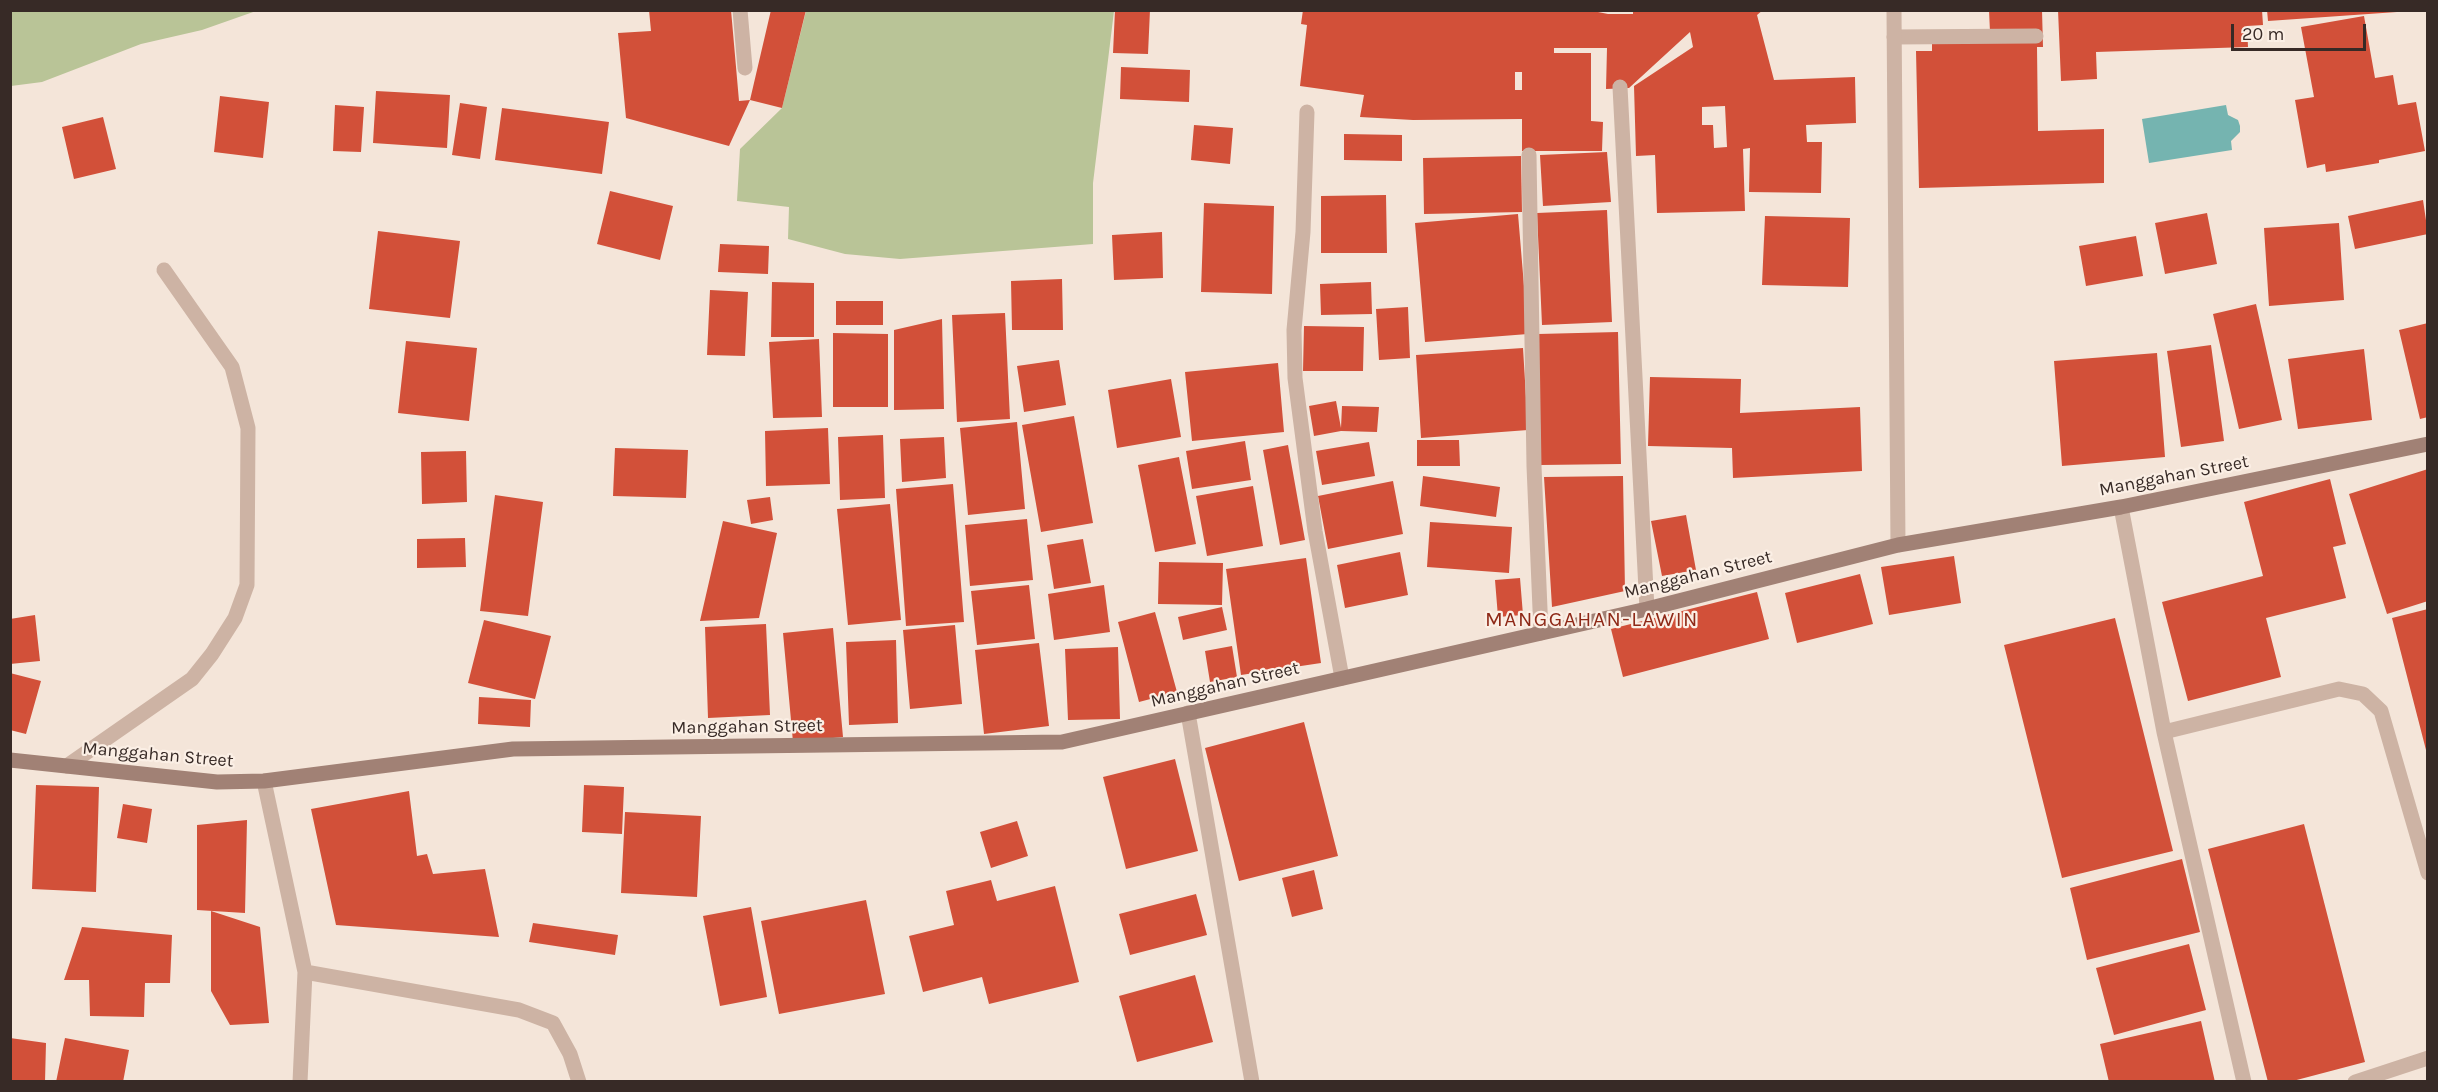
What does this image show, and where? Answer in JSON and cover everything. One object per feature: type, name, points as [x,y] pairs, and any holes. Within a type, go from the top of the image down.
[{"type":"street","points":[[740,10],[745,68]]},
{"type":"street","points":[[1894,10],[1898,545]]},
{"type":"street","points":[[1894,37],[2036,36]]},
{"type":"street","points":[[1620,87],[1647,609]]},
{"type":"street","points":[[1306,112],[1303,232],[1294,330],[1295,378],[1315,531],[1342,678]]},
{"type":"street","points":[[1529,154],[1534,466],[1541,633]]},
{"type":"street","points":[[67,766],[192,679],[212,654],[235,618],[247,585],[248,428],[235,377],[232,367],[164,270]]},
{"type":"street","name":"Manggahan Street","points":[[10,760],[217,782],[264,781],[513,749],[1062,742],[1647,609],[1898,545],[2121,507],[2427,444]]},
{"type":"street","points":[[2121,507],[2164,732],[2244,1082]]},
{"type":"street","points":[[2164,732],[2339,689],[2363,694],[2381,711],[2427,873]]},
{"type":"street","points":[[1188,713],[1252,1082]]},
{"type":"street","points":[[264,781],[305,972],[300,1082]]},
{"type":"street","points":[[305,972],[519,1010],[553,1023],[570,1054],[579,1082]]},
{"type":"street","points":[[2355,1082],[2427,1058]]},
{"type":"green space","points":[[10,11],[256,11],[202,30],[141,44],[42,82],[11,86]]},
{"type":"green space","points":[[806,11],[1114,11],[1093,183],[1093,244],[900,259],[845,254],[788,239],[789,207],[737,201],[740,149],[782,108]]},
{"type":"water","points":[[2226,105],[2228,115],[2238,120],[2240,126],[2240,132],[2231,141],[2232,150],[2149,163],[2142,119]]},
{"type":"building","points":[[649,10],[731,10],[739,101],[750,100],[729,146],[626,118],[618,33],[651,31]]},
{"type":"building","points":[[771,10],[806,10],[782,108],[750,100]]},
{"type":"building","points":[[1115,10],[1150,10],[1148,54],[1113,53]]},
{"type":"building","points":[[1303,10],[1588,10],[1608,14],[1633,14],[1633,10],[1763,10],[1757,15],[1774,80],[1855,77],[1856,123],[1806,125],[1807,142],[1822,142],[1821,193],[1749,192],[1750,148],[1743,149],[1745,211],[1657,213],[1655,155],[1636,156],[1634,86],[1693,47],[1690,32],[1629,88],[1606,89],[1607,48],[1554,48],[1554,53],[1591,53],[1591,121],[1603,122],[1602,151],[1522,151],[1522,119],[1413,120],[1360,117],[1364,95],[1300,86],[1307,25],[1301,24]],"holes":[[[1515,72],[1522,72],[1522,90],[1515,90]],[[1725,106],[1727,147],[1714,148],[1713,125],[1702,125],[1702,107]]]},
{"type":"building","points":[[1989,10],[2042,10],[2043,47],[2037,47],[2038,131],[2104,129],[2104,183],[1919,188],[1916,51],[1932,51],[1932,34],[1990,32]]},
{"type":"building","points":[[2058,10],[2262,10],[2263,25],[2247,26],[2248,47],[2096,52],[2097,79],[2061,81]]},
{"type":"building","points":[[2267,10],[2397,10],[2397,12],[2268,21]]},
{"type":"building","points":[[2364,16],[2375,78],[2393,75],[2398,105],[2416,102],[2425,151],[2379,160],[2379,163],[2326,172],[2325,164],[2307,168],[2295,100],[2314,97],[2301,27]]},
{"type":"building","points":[[1121,67],[1190,70],[1189,102],[1120,99]]},
{"type":"building","points":[[376,91],[450,95],[447,148],[373,143]]},
{"type":"building","points":[[220,96],[269,102],[263,158],[214,152]]},
{"type":"building","points":[[460,103],[487,107],[480,159],[452,155]]},
{"type":"building","points":[[335,105],[364,107],[361,152],[333,151]]},
{"type":"building","points":[[502,108],[609,122],[602,174],[495,160]]},
{"type":"building","points":[[103,117],[116,169],[74,179],[62,127]]},
{"type":"building","points":[[1194,125],[1233,128],[1230,164],[1191,160]]},
{"type":"building","points":[[1344,134],[1402,135],[1402,161],[1344,160]]},
{"type":"building","points":[[1607,152],[1611,202],[1543,206],[1540,155]]},
{"type":"building","points":[[1521,156],[1522,212],[1424,214],[1423,158]]},
{"type":"building","points":[[610,191],[673,206],[660,260],[597,244]]},
{"type":"building","points":[[1386,195],[1387,253],[1321,253],[1321,196]]},
{"type":"building","points":[[2423,200],[2428,234],[2355,249],[2348,216]]},
{"type":"building","points":[[1204,203],[1274,206],[1272,294],[1201,292]]},
{"type":"building","points":[[1607,210],[1612,322],[1542,325],[1537,213]]},
{"type":"building","points":[[2207,213],[2217,264],[2165,274],[2155,223]]},
{"type":"building","points":[[1518,214],[1528,334],[1425,342],[1415,223]]},
{"type":"building","points":[[1765,216],[1850,218],[1848,287],[1762,285]]},
{"type":"building","points":[[2339,223],[2344,300],[2269,306],[2264,228]]},
{"type":"building","points":[[378,231],[460,241],[450,318],[369,309]]},
{"type":"building","points":[[1162,232],[1163,278],[1114,280],[1112,235]]},
{"type":"building","points":[[2136,236],[2143,276],[2086,286],[2079,246]]},
{"type":"building","points":[[720,244],[769,246],[768,274],[718,272]]},
{"type":"building","points":[[1062,279],[1063,330],[1012,330],[1011,281]]},
{"type":"building","points":[[772,282],[814,283],[814,337],[771,337]]},
{"type":"building","points":[[1371,282],[1372,314],[1321,315],[1320,284]]},
{"type":"building","points":[[710,290],[748,292],[745,356],[707,355]]},
{"type":"building","points":[[836,301],[883,301],[883,325],[836,325]]},
{"type":"building","points":[[2256,304],[2282,420],[2239,429],[2213,314]]},
{"type":"building","points":[[1408,307],[1410,358],[1379,360],[1376,309]]},
{"type":"building","points":[[1005,313],[1010,419],[957,422],[952,315]]},
{"type":"building","points":[[942,319],[944,409],[894,410],[894,330]]},
{"type":"building","points":[[2428,323],[2428,417],[2420,419],[2399,330]]},
{"type":"building","points":[[1304,326],[1364,327],[1363,371],[1303,371]]},
{"type":"building","points":[[1618,332],[1621,464],[1541,465],[1538,334]]},
{"type":"building","points":[[833,333],[888,334],[888,407],[833,407]]},
{"type":"building","points":[[819,339],[822,417],[773,418],[769,342]]},
{"type":"building","points":[[406,341],[477,348],[469,421],[398,413]]},
{"type":"building","points":[[2211,345],[2224,441],[2181,447],[2167,351]]},
{"type":"building","points":[[1523,348],[1528,430],[1421,438],[1416,355]]},
{"type":"building","points":[[2364,349],[2372,420],[2298,429],[2288,359]]},
{"type":"building","points":[[2157,353],[2165,457],[2062,466],[2054,361]]},
{"type":"building","points":[[1059,360],[1066,405],[1024,412],[1017,366]]},
{"type":"building","points":[[1278,363],[1284,432],[1192,441],[1185,372]]},
{"type":"building","points":[[1650,377],[1741,379],[1740,413],[1860,407],[1862,471],[1733,478],[1732,448],[1648,446]]},
{"type":"building","points":[[1171,379],[1181,437],[1117,448],[1108,390]]},
{"type":"building","points":[[1336,401],[1341,428],[1342,406],[1379,407],[1377,432],[1341,431],[1314,436],[1309,406]]},
{"type":"building","points":[[1074,416],[1093,523],[1041,532],[1022,425]]},
{"type":"building","points":[[1017,422],[1025,509],[968,515],[960,428]]},
{"type":"building","points":[[828,428],[830,484],[766,486],[765,431]]},
{"type":"building","points":[[883,435],[885,498],[840,500],[838,437]]},
{"type":"building","points":[[944,437],[946,478],[902,482],[900,439]]},
{"type":"building","points":[[1417,440],[1459,440],[1460,466],[1417,466]]},
{"type":"building","points":[[1245,441],[1251,480],[1192,489],[1186,451]]},
{"type":"building","points":[[1369,442],[1375,476],[1322,485],[1316,451]]},
{"type":"building","points":[[1288,445],[1305,540],[1280,545],[1263,450]]},
{"type":"building","points":[[615,448],[688,450],[686,498],[613,496]]},
{"type":"building","points":[[466,451],[467,502],[422,504],[421,452]]},
{"type":"building","points":[[1179,457],[1196,544],[1155,552],[1138,465]]},
{"type":"building","points":[[2428,469],[2428,601],[2387,614],[2349,494]]},
{"type":"building","points":[[1423,476],[1500,487],[1496,517],[1420,506]]},
{"type":"building","points":[[1623,476],[1625,591],[1552,607],[1544,477]]},
{"type":"building","points":[[2330,479],[2346,544],[2333,547],[2346,598],[2266,618],[2281,677],[2188,701],[2162,602],[2263,576],[2244,502]]},
{"type":"building","points":[[1393,481],[1403,534],[1328,549],[1318,496]]},
{"type":"building","points":[[953,484],[964,622],[906,626],[896,489]]},
{"type":"building","points":[[1253,486],[1263,546],[1207,556],[1196,496]]},
{"type":"building","points":[[495,495],[543,502],[528,616],[480,611]]},
{"type":"building","points":[[770,497],[773,520],[751,524],[747,500]]},
{"type":"building","points":[[890,504],[901,620],[848,625],[837,509]]},
{"type":"building","points":[[1686,515],[1696,570],[1662,576],[1651,521]]},
{"type":"building","points":[[1027,519],[1033,580],[970,586],[965,525]]},
{"type":"building","points":[[723,521],[777,533],[759,618],[700,621]]},
{"type":"building","points":[[1430,522],[1512,527],[1509,573],[1427,567]]},
{"type":"building","points":[[465,538],[466,567],[417,568],[417,539]]},
{"type":"building","points":[[1083,539],[1091,583],[1054,589],[1047,545]]},
{"type":"building","points":[[1400,552],[1408,595],[1345,608],[1337,565]]},
{"type":"building","points":[[1954,556],[1961,603],[1889,615],[1881,567]]},
{"type":"building","points":[[1306,558],[1321,663],[1241,675],[1226,569]]},
{"type":"building","points":[[1159,562],[1223,563],[1222,605],[1158,604]]},
{"type":"building","points":[[1860,574],[1873,624],[1797,643],[1785,593]]},
{"type":"building","points":[[1520,578],[1523,615],[1498,617],[1495,580]]},
{"type":"building","points":[[1029,585],[1035,639],[977,645],[971,591]]},
{"type":"building","points":[[1104,585],[1110,632],[1054,640],[1048,594]]},
{"type":"building","points":[[1757,592],[1769,639],[1623,677],[1611,629]]},
{"type":"building","points":[[1222,607],[1227,630],[1183,640],[1178,617]]},
{"type":"building","points":[[2428,609],[2428,750],[2426,750],[2392,618]]},
{"type":"building","points":[[1155,612],[1177,692],[1139,702],[1118,622]]},
{"type":"building","points":[[35,615],[40,661],[10,664],[10,619]]},
{"type":"building","points":[[2115,618],[2173,851],[2062,878],[2004,645]]},
{"type":"building","points":[[484,620],[551,636],[535,699],[468,683]]},
{"type":"building","points":[[766,624],[770,715],[708,718],[705,627]]},
{"type":"building","points":[[955,625],[962,704],[910,709],[903,630]]},
{"type":"building","points":[[833,628],[843,737],[793,742],[783,633]]},
{"type":"building","points":[[896,640],[898,723],[849,725],[846,642]]},
{"type":"building","points":[[1039,643],[1049,726],[984,734],[975,650]]},
{"type":"building","points":[[1232,646],[1237,677],[1210,682],[1205,651]]},
{"type":"building","points":[[1118,647],[1120,719],[1068,720],[1065,649]]},
{"type":"building","points":[[10,673],[41,681],[26,734],[10,730]]},
{"type":"building","points":[[479,697],[531,700],[530,727],[478,724]]},
{"type":"building","points":[[1304,722],[1338,856],[1239,881],[1205,748]]},
{"type":"building","points":[[1175,759],[1198,851],[1126,869],[1103,777]]},
{"type":"building","points":[[36,785],[99,787],[96,892],[32,889]]},
{"type":"building","points":[[584,785],[624,787],[622,834],[582,832]]},
{"type":"building","points":[[409,791],[417,856],[427,854],[433,874],[485,869],[499,937],[336,925],[311,809]]},
{"type":"building","points":[[123,804],[152,809],[147,843],[117,838]]},
{"type":"building","points":[[625,812],[701,816],[697,897],[621,893]]},
{"type":"building","points":[[247,820],[245,913],[197,910],[197,825]]},
{"type":"building","points":[[1017,821],[1028,856],[991,868],[980,832]]},
{"type":"building","points":[[2304,824],[2365,1062],[2289,1082],[2268,1082],[2208,849]]},
{"type":"building","points":[[2182,859],[2200,932],[2087,960],[2070,888]]},
{"type":"building","points":[[1314,870],[1323,909],[1292,917],[1282,878]]},
{"type":"building","points":[[991,880],[997,901],[1055,886],[1079,982],[989,1004],[982,977],[923,992],[909,936],[954,925],[946,891]]},
{"type":"building","points":[[1196,894],[1207,935],[1130,955],[1119,914]]},
{"type":"building","points":[[866,900],[885,994],[779,1014],[761,921]]},
{"type":"building","points":[[751,907],[767,997],[720,1006],[703,916]]},
{"type":"building","points":[[211,911],[260,927],[269,1023],[230,1025],[211,991]]},
{"type":"building","points":[[533,923],[618,935],[615,955],[529,942]]},
{"type":"building","points":[[82,927],[172,935],[170,983],[145,983],[144,1017],[90,1016],[89,980],[64,980]]},
{"type":"building","points":[[2189,944],[2206,1010],[2114,1035],[2096,968]]},
{"type":"building","points":[[1195,975],[1213,1042],[1137,1062],[1119,996]]},
{"type":"building","points":[[2201,1021],[2215,1082],[2109,1082],[2100,1044]]},
{"type":"building","points":[[10,1038],[46,1043],[45,1082],[10,1082]]},
{"type":"building","points":[[65,1038],[129,1050],[123,1082],[56,1082]]},
{"type":"district","name":"MANGGAHAN-LAWIN","points":[[1592,620]]}]
